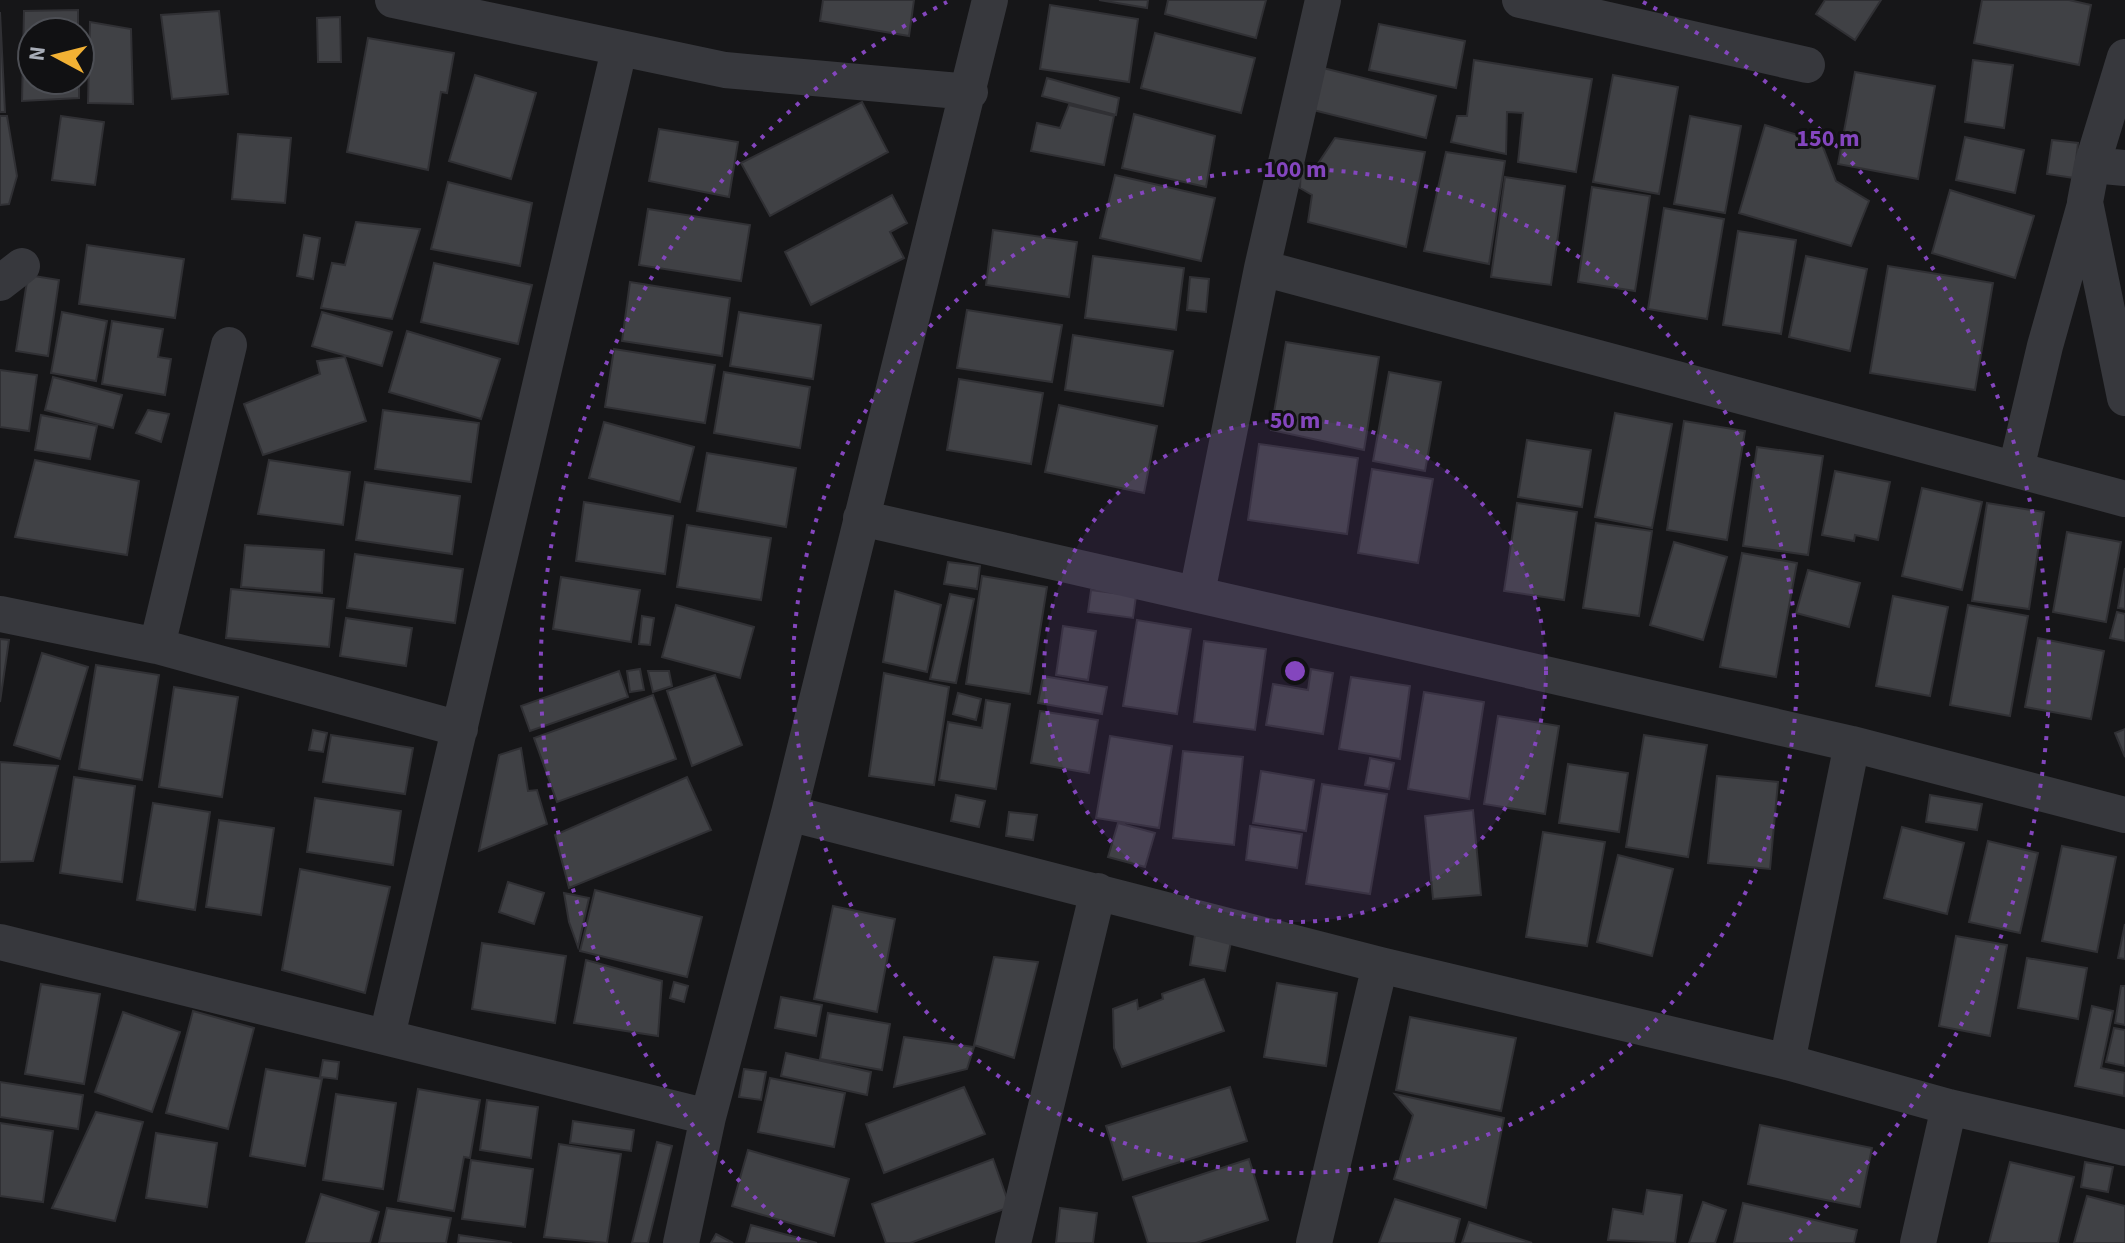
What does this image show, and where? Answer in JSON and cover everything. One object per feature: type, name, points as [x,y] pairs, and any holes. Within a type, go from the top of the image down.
[{"type":"street","points":[[393,0],[725,70],[970,92]]},
{"type":"street","points":[[681,1243],[708,1117],[789,813],[970,92],[990,0]]},
{"type":"street","points":[[1197,593],[1262,268],[1323,0]]},
{"type":"street","points":[[1520,0],[1807,65]]},
{"type":"street","points":[[387,1036],[619,50]]},
{"type":"street","points":[[2016,469],[2045,346],[2085,202],[2108,166],[2125,57]]},
{"type":"street","points":[[2085,202],[2125,398]]},
{"type":"street","points":[[1262,268],[2125,499]]},
{"type":"street","points":[[157,646],[229,345]]},
{"type":"street","points":[[861,518],[1852,744],[2125,815]]},
{"type":"street","points":[[0,614],[157,646],[460,729]]},
{"type":"street","points":[[1787,1062],[1852,744]]},
{"type":"street","points":[[789,813],[1380,965],[1787,1062],[1949,1107],[2125,1148]]},
{"type":"street","points":[[1013,1243],[1098,891]]},
{"type":"street","points":[[1,945],[387,1036],[708,1117]]},
{"type":"street","points":[[1314,1243],[1380,965]]},
{"type":"street","points":[[1918,1243],[1949,1107]]},
{"type":"building","points":[[823,0],[914,0],[909,36],[820,21]]},
{"type":"building","points":[[1099,0],[1148,0],[1147,8]]},
{"type":"building","points":[[1168,0],[1266,0],[1256,38],[1165,14]]},
{"type":"building","points":[[1825,0],[1881,0],[1855,40],[1816,14]]},
{"type":"building","points":[[1982,0],[2069,0],[2091,5],[2079,65],[1974,43]]},
{"type":"building","points":[[1050,5],[1138,19],[1129,82],[1040,69]]},
{"type":"building","points":[[78,10],[78,16],[24,16],[24,11]]},
{"type":"building","points":[[219,11],[228,94],[172,99],[161,15]]},
{"type":"building","points":[[0,12],[5,112],[0,112]]},
{"type":"building","points":[[340,17],[341,62],[318,62],[317,18]]},
{"type":"building","points":[[96,23],[131,29],[133,104],[88,103],[88,96],[96,96]]},
{"type":"building","points":[[1379,24],[1465,41],[1456,88],[1369,70]]},
{"type":"building","points":[[1155,33],[1255,58],[1241,113],[1141,88]]},
{"type":"building","points":[[368,38],[454,53],[447,93],[441,92],[428,170],[347,152]]},
{"type":"building","points":[[1474,60],[1592,79],[1576,172],[1518,162],[1523,113],[1507,112],[1506,154],[1451,142],[1457,116],[1467,116]]},
{"type":"building","points":[[1973,60],[2013,65],[2004,128],[1965,122]]},
{"type":"building","points":[[1319,67],[1436,96],[1426,138],[1309,109]]},
{"type":"building","points":[[1855,72],[1935,86],[1918,179],[1838,164]]},
{"type":"building","points":[[475,75],[536,93],[511,179],[449,161]]},
{"type":"building","points":[[1613,75],[1678,87],[1659,194],[1593,182]]},
{"type":"building","points":[[1047,78],[1119,98],[1116,115],[1042,96]]},
{"type":"building","points":[[22,96],[79,96],[79,98],[22,101]]},
{"type":"building","points":[[862,102],[888,152],[770,216],[741,163]]},
{"type":"building","points":[[1069,105],[1114,116],[1104,165],[1031,151],[1037,123],[1060,128]]},
{"type":"building","points":[[1134,114],[1215,136],[1206,187],[1122,168]]},
{"type":"building","points":[[0,116],[7,116],[17,176],[9,204],[0,205]]},
{"type":"building","points":[[61,116],[104,122],[95,185],[52,180]]},
{"type":"building","points":[[1690,116],[1741,126],[1725,213],[1674,204]]},
{"type":"building","points":[[1765,125],[1821,142],[1836,181],[1869,201],[1851,246],[1739,213]]},
{"type":"building","points":[[659,129],[738,142],[729,197],[649,181]]},
{"type":"building","points":[[238,134],[291,138],[285,203],[232,199]]},
{"type":"building","points":[[1965,137],[2024,150],[2015,193],[1956,180]]},
{"type":"building","points":[[1335,138],[1425,152],[1406,247],[1308,222],[1312,195],[1300,188],[1301,164],[1317,165]]},
{"type":"building","points":[[2052,140],[2078,143],[2074,178],[2047,174]]},
{"type":"building","points":[[1446,152],[1505,161],[1489,264],[1424,251]]},
{"type":"building","points":[[1115,175],[1215,198],[1201,261],[1100,238]]},
{"type":"building","points":[[1505,177],[1565,186],[1551,285],[1491,277]]},
{"type":"building","points":[[448,182],[532,203],[520,266],[431,249]]},
{"type":"building","points":[[1592,187],[1650,196],[1635,291],[1578,282]]},
{"type":"building","points":[[1950,190],[2034,216],[2015,278],[1932,253]]},
{"type":"building","points":[[892,195],[907,223],[890,232],[904,258],[811,305],[785,252]]},
{"type":"building","points":[[1664,208],[1724,219],[1707,319],[1648,309]]},
{"type":"building","points":[[648,209],[750,225],[741,281],[639,265]]},
{"type":"building","points":[[356,222],[420,229],[392,319],[321,308],[332,263],[345,265]]},
{"type":"building","points":[[993,230],[1077,242],[1069,297],[986,285]]},
{"type":"building","points":[[1738,231],[1796,240],[1781,334],[1723,325]]},
{"type":"building","points":[[304,235],[320,238],[313,279],[297,276]]},
{"type":"building","points":[[87,245],[184,259],[175,318],[79,304]]},
{"type":"building","points":[[1093,256],[1184,268],[1176,330],[1085,318]]},
{"type":"building","points":[[1806,256],[1867,269],[1850,351],[1789,337]]},
{"type":"building","points":[[434,263],[532,285],[518,344],[421,322]]},
{"type":"building","points":[[1888,266],[1993,283],[1975,390],[1870,373]]},
{"type":"building","points":[[28,275],[59,280],[48,356],[16,351]]},
{"type":"building","points":[[1190,277],[1209,279],[1206,312],[1187,310]]},
{"type":"building","points":[[630,282],[730,298],[722,356],[622,341]]},
{"type":"building","points":[[967,310],[1062,325],[1052,382],[957,368]]},
{"type":"building","points":[[62,312],[107,321],[96,381],[51,373]]},
{"type":"building","points":[[322,312],[392,332],[382,366],[312,346]]},
{"type":"building","points":[[739,312],[821,325],[813,379],[730,366]]},
{"type":"building","points":[[112,321],[163,329],[158,357],[171,359],[165,395],[102,384]]},
{"type":"building","points":[[407,331],[500,359],[481,419],[389,392]]},
{"type":"building","points":[[1073,335],[1173,351],[1163,406],[1065,390]]},
{"type":"building","points":[[1286,342],[1379,357],[1364,450],[1271,430]]},
{"type":"building","points":[[614,349],[715,365],[705,423],[605,407]]},
{"type":"building","points":[[345,357],[366,421],[263,455],[244,404],[320,374],[317,361]]},
{"type":"building","points":[[0,370],[37,375],[29,431],[0,427]]},
{"type":"building","points":[[724,372],[810,387],[800,448],[714,433]]},
{"type":"building","points":[[1389,372],[1441,382],[1425,471],[1373,461]]},
{"type":"building","points":[[53,377],[122,395],[113,428],[45,410]]},
{"type":"building","points":[[959,379],[1043,393],[1031,464],[947,450]]},
{"type":"building","points":[[1059,405],[1157,426],[1144,493],[1045,472]]},
{"type":"building","points":[[148,410],[169,414],[161,442],[136,433]]},
{"type":"building","points":[[383,410],[479,423],[471,482],[375,469]]},
{"type":"building","points":[[1615,413],[1672,424],[1652,528],[1595,517]]},
{"type":"building","points":[[41,415],[97,426],[90,459],[35,450]]},
{"type":"building","points":[[1684,421],[1745,431],[1727,540],[1667,530]]},
{"type":"building","points":[[604,422],[694,447],[680,502],[589,478]]},
{"type":"building","points":[[1527,440],[1591,450],[1582,507],[1518,497]]},
{"type":"building","points":[[1259,444],[1358,458],[1347,534],[1248,520]]},
{"type":"building","points":[[1757,447],[1823,456],[1808,555],[1743,546]]},
{"type":"building","points":[[707,453],[796,468],[786,527],[697,511]]},
{"type":"building","points":[[35,460],[139,481],[127,555],[15,537]]},
{"type":"building","points":[[269,460],[350,472],[343,525],[258,514]]},
{"type":"building","points":[[1372,469],[1433,479],[1418,563],[1358,553]]},
{"type":"building","points":[[1835,471],[1890,482],[1878,540],[1855,535],[1854,541],[1822,535]]},
{"type":"building","points":[[365,482],[460,496],[452,554],[356,540]]},
{"type":"building","points":[[1922,488],[1982,502],[1962,590],[1902,576]]},
{"type":"building","points":[[584,502],[673,516],[665,574],[576,561]]},
{"type":"building","points":[[1517,503],[1577,512],[1564,600],[1504,591]]},
{"type":"building","points":[[1987,503],[2044,512],[2029,609],[1972,601]]},
{"type":"building","points":[[1596,523],[1652,531],[1639,616],[1583,608]]},
{"type":"building","points":[[687,525],[771,538],[761,600],[677,587]]},
{"type":"building","points":[[2067,532],[2121,542],[2106,622],[2053,612]]},
{"type":"building","points":[[1674,542],[1727,557],[1703,640],[1650,625]]},
{"type":"building","points":[[245,545],[324,550],[322,593],[241,587]]},
{"type":"building","points":[[1742,553],[1797,563],[1776,677],[1720,667]]},
{"type":"building","points":[[355,554],[463,569],[455,623],[347,608]]},
{"type":"building","points":[[948,562],[980,566],[977,589],[944,584]]},
{"type":"building","points":[[2125,568],[2125,609],[2118,608]]},
{"type":"building","points":[[1808,570],[1860,583],[1849,627],[1796,613]]},
{"type":"building","points":[[982,576],[1047,587],[1030,694],[966,684]]},
{"type":"building","points":[[561,577],[640,590],[631,642],[553,629]]},
{"type":"building","points":[[231,589],[334,599],[329,647],[226,638]]},
{"type":"building","points":[[1091,590],[1136,596],[1133,618],[1088,612]]},
{"type":"building","points":[[895,591],[941,605],[927,672],[883,662]]},
{"type":"building","points":[[950,594],[974,599],[956,683],[930,679]]},
{"type":"building","points":[[1893,596],[1948,607],[1930,696],[1876,686]]},
{"type":"building","points":[[676,605],[754,627],[740,678],[662,657]]},
{"type":"building","points":[[1968,605],[2028,616],[2010,716],[1950,705]]},
{"type":"building","points":[[2117,612],[2125,614],[2125,641],[2110,638]]},
{"type":"building","points":[[642,616],[654,618],[650,645],[639,644]]},
{"type":"building","points":[[346,618],[412,628],[406,666],[340,656]]},
{"type":"building","points":[[1137,620],[1191,629],[1177,714],[1123,706]]},
{"type":"building","points":[[1063,626],[1096,631],[1088,680],[1056,675]]},
{"type":"building","points":[[2038,638],[2104,651],[2091,719],[2025,707]]},
{"type":"building","points":[[0,639],[9,640],[0,702]]},
{"type":"building","points":[[1204,641],[1266,649],[1255,730],[1194,722]]},
{"type":"building","points":[[42,653],[88,667],[60,759],[14,745]]},
{"type":"building","points":[[96,665],[159,675],[142,780],[79,769]]},
{"type":"building","points":[[640,669],[644,690],[630,692],[627,671]]},
{"type":"building","points":[[1311,669],[1333,673],[1323,734],[1266,725],[1273,684],[1308,690]]},
{"type":"building","points":[[619,671],[628,697],[530,731],[521,706]]},
{"type":"building","points":[[648,671],[669,671],[672,686],[653,692]]},
{"type":"building","points":[[884,673],[949,687],[934,785],[869,776]]},
{"type":"building","points":[[715,675],[742,745],[692,766],[667,691]]},
{"type":"building","points":[[1043,676],[1107,687],[1102,714],[1038,703]]},
{"type":"building","points":[[1351,677],[1410,686],[1400,759],[1339,749]]},
{"type":"building","points":[[174,687],[238,697],[222,797],[159,787]]},
{"type":"building","points":[[1424,692],[1484,702],[1469,799],[1408,789]]},
{"type":"building","points":[[958,693],[981,699],[976,720],[953,714]]},
{"type":"building","points":[[653,695],[676,759],[557,802],[534,738]]},
{"type":"building","points":[[986,700],[1010,704],[996,789],[939,780],[948,722],[982,728]]},
{"type":"building","points":[[1040,711],[1098,720],[1089,773],[1031,763]]},
{"type":"building","points":[[1498,716],[1559,726],[1545,814],[1484,804]]},
{"type":"building","points":[[2125,729],[2125,757],[2115,733]]},
{"type":"building","points":[[313,730],[327,733],[323,752],[309,750]]},
{"type":"building","points":[[331,735],[413,748],[405,794],[323,782]]},
{"type":"building","points":[[1644,735],[1707,745],[1688,857],[1626,847]]},
{"type":"building","points":[[1110,736],[1172,746],[1159,828],[1096,818]]},
{"type":"building","points":[[521,748],[528,791],[537,790],[547,824],[479,851],[499,755]]},
{"type":"building","points":[[1183,751],[1243,757],[1234,845],[1173,838]]},
{"type":"building","points":[[1370,758],[1394,763],[1389,789],[1365,785]]},
{"type":"building","points":[[0,762],[58,766],[33,861],[0,862]]},
{"type":"building","points":[[1568,764],[1628,773],[1619,832],[1559,823]]},
{"type":"building","points":[[1261,771],[1314,780],[1306,831],[1253,823]]},
{"type":"building","points":[[1717,776],[1778,782],[1770,869],[1708,863]]},
{"type":"building","points":[[74,777],[135,786],[122,882],[60,873]]},
{"type":"building","points":[[687,777],[711,830],[569,888],[555,835]]},
{"type":"building","points":[[1322,784],[1387,794],[1370,894],[1306,884]]},
{"type":"building","points":[[956,795],[985,801],[979,827],[951,821]]},
{"type":"building","points":[[1930,795],[1982,804],[1977,830],[1926,822]]},
{"type":"building","points":[[315,798],[401,811],[393,865],[307,852]]},
{"type":"building","points":[[153,803],[210,812],[195,910],[137,900]]},
{"type":"building","points":[[1473,810],[1481,895],[1433,899],[1425,816]]},
{"type":"building","points":[[1009,812],[1037,815],[1033,840],[1006,836]]},
{"type":"building","points":[[219,820],[274,828],[261,915],[206,907]]},
{"type":"building","points":[[1118,823],[1155,833],[1145,867],[1108,857]]},
{"type":"building","points":[[1250,826],[1302,834],[1297,868],[1246,860]]},
{"type":"building","points":[[1902,827],[1964,843],[1947,914],[1884,898]]},
{"type":"building","points":[[1543,832],[1605,842],[1587,946],[1526,937]]},
{"type":"building","points":[[1988,841],[2038,853],[2020,933],[1969,922]]},
{"type":"building","points":[[2062,846],[2116,857],[2097,952],[2042,941]]},
{"type":"building","points":[[1618,855],[1673,869],[1652,956],[1597,942]]},
{"type":"building","points":[[300,869],[390,887],[365,993],[282,970]]},
{"type":"building","points":[[508,882],[544,893],[534,924],[499,912]]},
{"type":"building","points":[[595,890],[702,917],[687,977],[580,951]]},
{"type":"building","points":[[564,893],[589,898],[578,947],[569,922]]},
{"type":"building","points":[[833,906],[895,919],[877,1012],[814,999]]},
{"type":"building","points":[[2125,924],[2125,959],[2118,958]]},
{"type":"building","points":[[1195,935],[1231,942],[1225,971],[1190,965]]},
{"type":"building","points":[[1956,936],[2007,945],[1990,1036],[1939,1026]]},
{"type":"building","points":[[482,943],[566,956],[555,1023],[472,1009]]},
{"type":"building","points":[[994,957],[1038,962],[1014,1058],[974,1045]]},
{"type":"building","points":[[2027,958],[2087,968],[2078,1019],[2018,1008]]},
{"type":"building","points":[[586,960],[662,981],[658,1036],[574,1023]]},
{"type":"building","points":[[1204,979],[1224,1031],[1122,1067],[1114,1048],[1113,1009],[1137,1000],[1138,1009],[1163,999],[1162,994]]},
{"type":"building","points":[[674,982],[688,986],[684,1002],[670,998]]},
{"type":"building","points":[[1277,983],[1337,993],[1326,1066],[1264,1057]]},
{"type":"building","points":[[41,984],[100,994],[84,1084],[25,1074]]},
{"type":"building","points":[[2121,986],[2125,986],[2125,1025],[2115,1023]]},
{"type":"building","points":[[781,997],[822,1005],[816,1036],[775,1028]]},
{"type":"building","points":[[2092,1006],[2113,1011],[2101,1068],[2125,1073],[2124,1096],[2075,1086]]},
{"type":"building","points":[[193,1011],[254,1028],[228,1129],[166,1113]]},
{"type":"building","points":[[123,1012],[180,1032],[152,1112],[95,1092]]},
{"type":"building","points":[[828,1013],[890,1024],[882,1070],[820,1059]]},
{"type":"building","points":[[1410,1017],[1516,1038],[1501,1111],[1396,1090]]},
{"type":"building","points":[[2114,1028],[2125,1030],[2125,1066],[2106,1062]]},
{"type":"building","points":[[904,1037],[974,1047],[967,1069],[894,1087]]},
{"type":"building","points":[[786,1053],[871,1072],[867,1095],[781,1076]]},
{"type":"building","points":[[323,1060],[339,1062],[337,1079],[320,1077]]},
{"type":"building","points":[[266,1069],[322,1079],[305,1166],[250,1156]]},
{"type":"building","points":[[744,1069],[766,1072],[761,1100],[739,1097]]},
{"type":"building","points":[[770,1078],[845,1093],[834,1147],[758,1132]]},
{"type":"building","points":[[0,1082],[83,1095],[78,1129],[0,1117]]},
{"type":"building","points":[[964,1087],[985,1134],[884,1173],[866,1124]]},
{"type":"building","points":[[1230,1087],[1247,1141],[1123,1180],[1106,1126]]},
{"type":"building","points":[[418,1089],[480,1100],[470,1158],[464,1157],[454,1211],[398,1201]]},
{"type":"building","points":[[336,1094],[396,1103],[383,1189],[323,1180]]},
{"type":"building","points":[[1395,1094],[1504,1118],[1486,1208],[1394,1179],[1413,1115]]},
{"type":"building","points":[[487,1100],[538,1107],[531,1158],[480,1150]]},
{"type":"building","points":[[96,1112],[143,1122],[115,1221],[52,1208]]},
{"type":"building","points":[[573,1121],[634,1130],[631,1151],[570,1143]]},
{"type":"building","points":[[0,1123],[53,1131],[43,1202],[0,1196]]},
{"type":"building","points":[[1760,1125],[1872,1148],[1860,1207],[1748,1184]]},
{"type":"building","points":[[156,1133],[217,1143],[207,1207],[146,1198]]},
{"type":"building","points":[[657,1142],[672,1146],[648,1243],[632,1243]]},
{"type":"building","points":[[559,1144],[621,1154],[607,1243],[544,1237]]},
{"type":"building","points":[[748,1150],[849,1179],[834,1236],[732,1206]]},
{"type":"building","points":[[993,1159],[1010,1207],[910,1243],[886,1243],[872,1204]]},
{"type":"building","points":[[1249,1159],[1268,1220],[1196,1243],[1148,1243],[1133,1197]]},
{"type":"building","points":[[471,1160],[533,1169],[525,1227],[462,1219]]},
{"type":"building","points":[[2010,1162],[2074,1177],[2058,1243],[1989,1243]]},
{"type":"building","points":[[2085,1162],[2113,1167],[2108,1192],[2081,1187]]},
{"type":"building","points":[[1647,1190],[1682,1195],[1675,1243],[1608,1240],[1613,1209],[1643,1214]]},
{"type":"building","points":[[321,1194],[379,1212],[370,1243],[306,1243]]},
{"type":"building","points":[[2087,1196],[2125,1206],[2125,1243],[2074,1243]]},
{"type":"building","points":[[1395,1199],[1460,1219],[1454,1243],[1379,1243]]},
{"type":"building","points":[[1703,1202],[1726,1210],[1715,1243],[1689,1243]]},
{"type":"building","points":[[1743,1203],[1857,1230],[1854,1243],[1734,1243]]},
{"type":"building","points":[[387,1208],[451,1218],[446,1243],[379,1243]]},
{"type":"building","points":[[1060,1208],[1097,1213],[1093,1243],[1056,1243]]},
{"type":"building","points":[[1469,1222],[1532,1243],[1462,1243]]},
{"type":"building","points":[[751,1225],[817,1243],[746,1243]]},
{"type":"building","points":[[716,1234],[733,1243],[711,1243]]},
{"type":"building","points":[[459,1235],[512,1243],[458,1243]]}]
